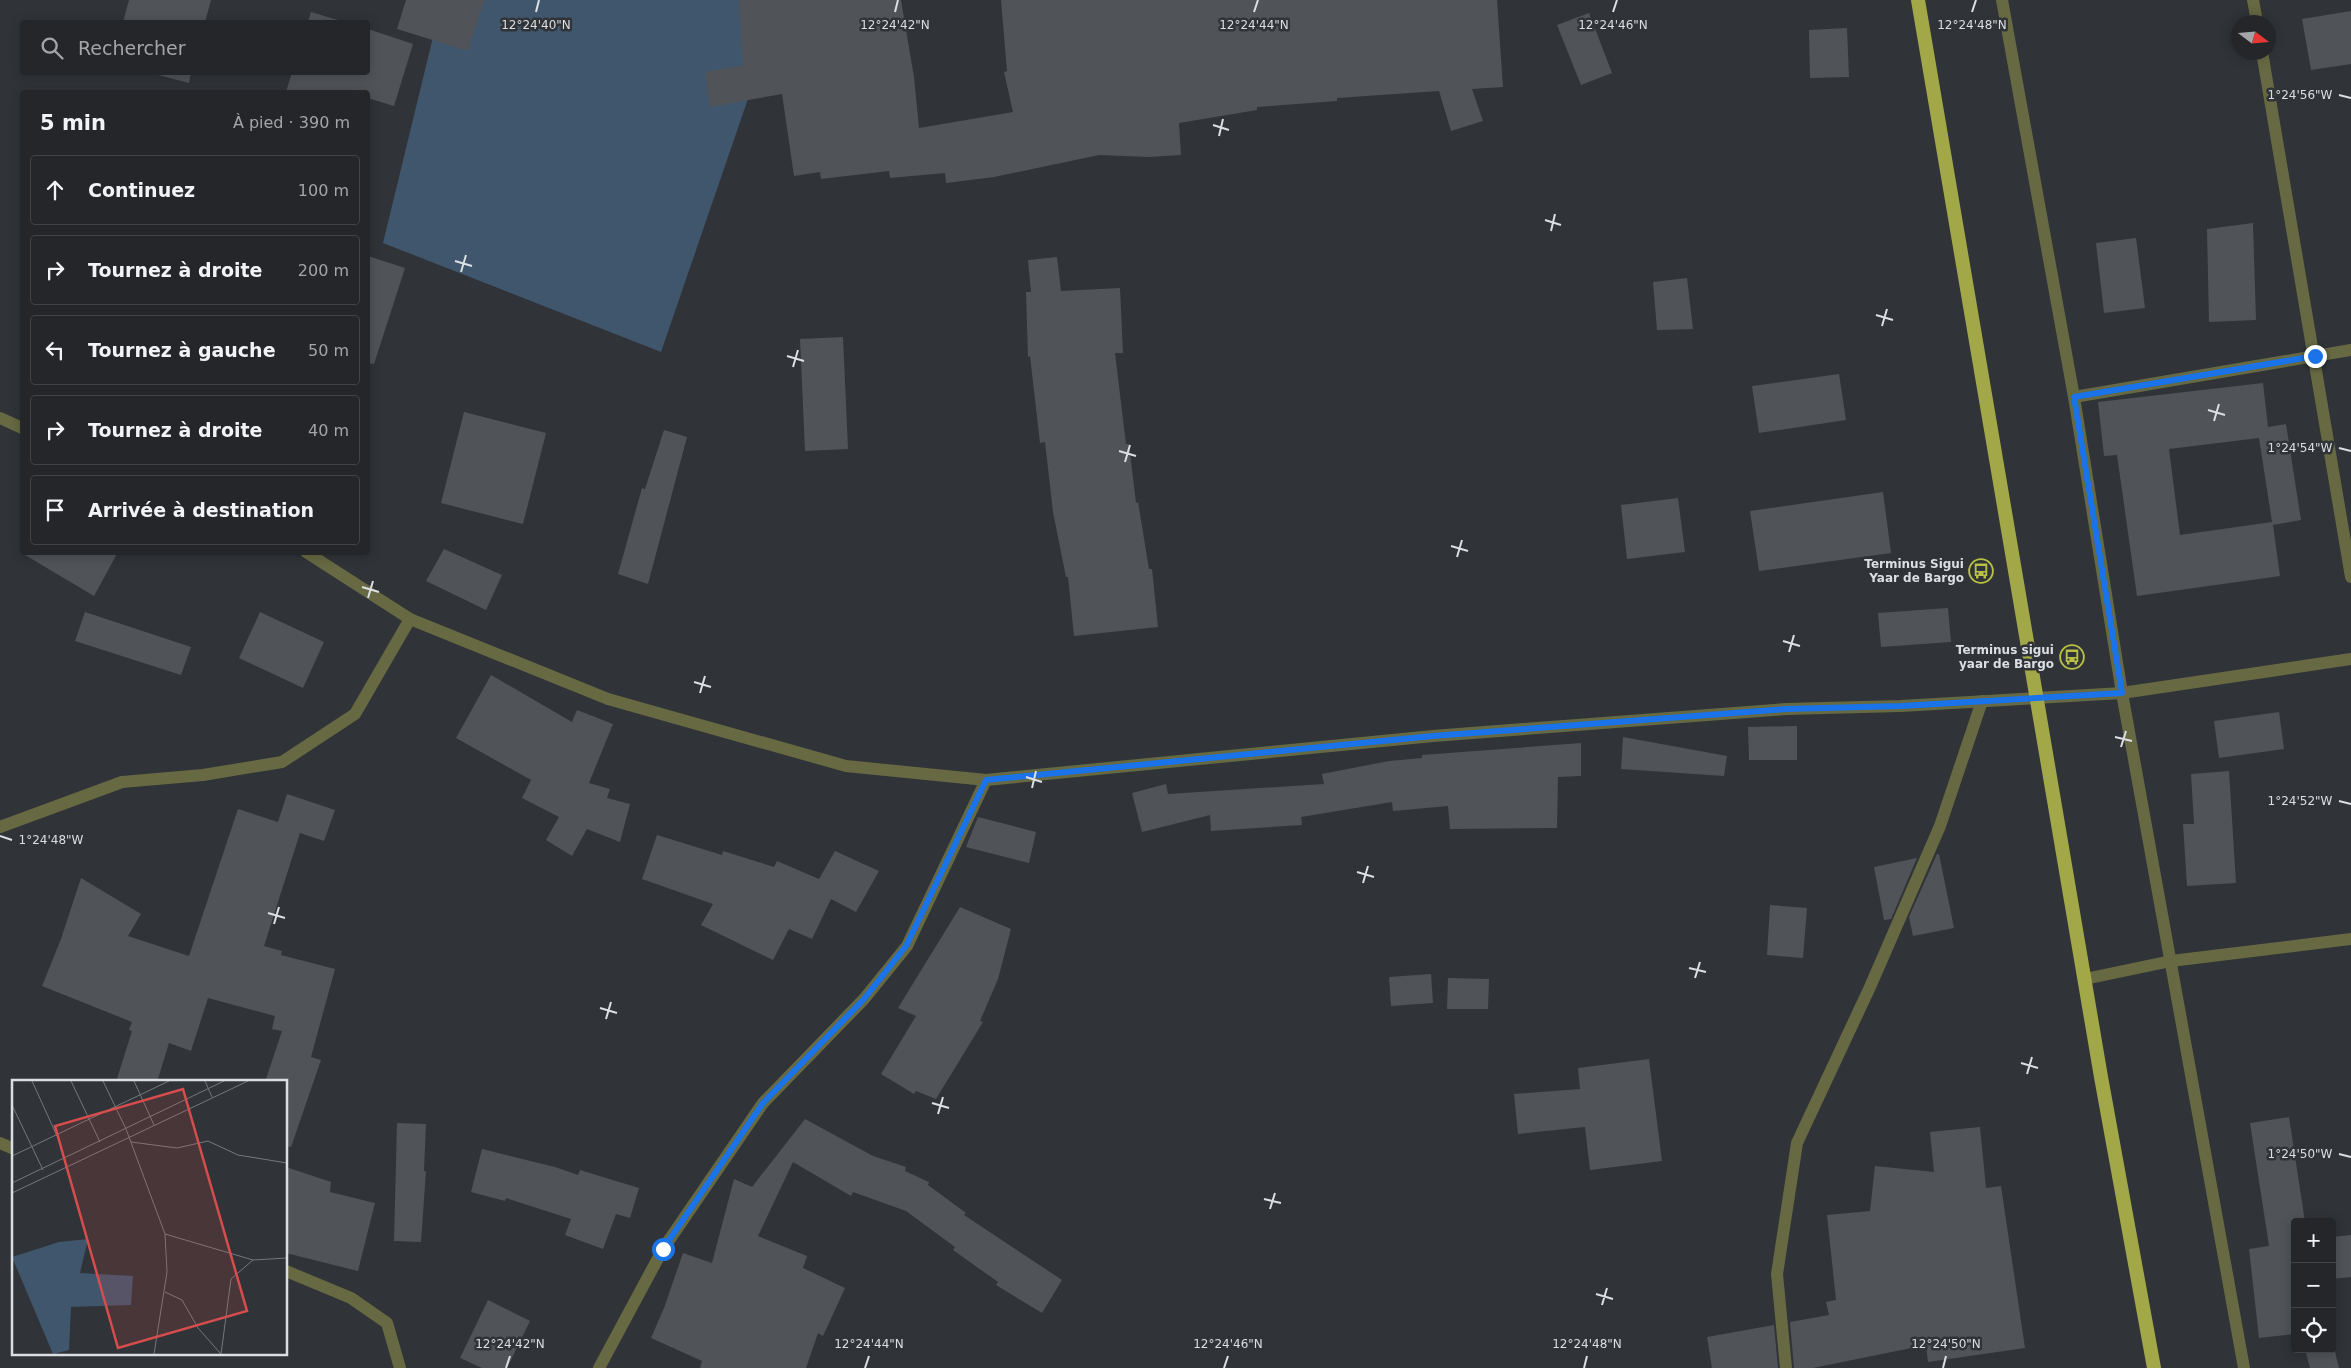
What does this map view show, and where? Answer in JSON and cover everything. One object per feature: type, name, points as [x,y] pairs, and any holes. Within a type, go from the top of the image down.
[{"type":"highway","points":[[1918,0],[2085,979],[2154,1368]]},
{"type":"street","points":[[2002,0],[2074,397],[2122,693],[2244,1368]]},
{"type":"street","points":[[2253,0],[2256,15]]},
{"type":"street","points":[[2263,60],[2351,577]]},
{"type":"street","points":[[2074,397],[2351,350]]},
{"type":"street","points":[[0,418],[20,427]]},
{"type":"street","points":[[311,555],[410,619],[608,699],[846,766],[986,780],[1433,736],[1786,709],[2122,693],[2351,659]]},
{"type":"street","points":[[0,826],[122,782],[203,775],[282,762],[354,714],[410,619]]},
{"type":"street","points":[[1786,1368],[1777,1274],[1797,1143],[1870,987],[1940,826],[1982,701]]},
{"type":"street","points":[[599,1368],[663,1249],[763,1103],[864,999],[906,946],[986,780]]},
{"type":"street","points":[[2085,979],[2171,961],[2351,939]]},
{"type":"street","points":[[0,1143],[12,1149]]},
{"type":"street","points":[[288,1273],[351,1298],[387,1324],[400,1368]]},
{"type":"shaded area","points":[[442,0],[782,0],[661,352],[383,243]]},
{"type":"building","points":[[129,0],[211,0],[206,20],[124,20]]},
{"type":"building","points":[[406,0],[484,0],[468,51],[397,29]]},
{"type":"building","points":[[739,0],[901,0],[914,77],[919,128],[1013,112],[1004,72],[1007,71],[1001,0],[1497,0],[1503,87],[1472,89],[1483,121],[1451,131],[1439,91],[1337,98],[1337,101],[1257,107],[1257,110],[1179,123],[1181,155],[1149,157],[1099,155],[994,177],[946,183],[945,173],[890,178],[889,171],[821,179],[820,172],[794,176],[782,94],[710,107],[705,72],[743,65]]},
{"type":"building","points":[[2351,11],[2351,64],[2311,70],[2302,19]]},
{"type":"building","points":[[311,12],[338,20],[309,20]]},
{"type":"building","points":[[1589,13],[1612,73],[1581,85],[1557,25]]},
{"type":"building","points":[[1847,28],[1849,77],[1810,78],[1809,30]]},
{"type":"building","points":[[370,30],[413,44],[394,106],[370,99],[370,90],[287,90],[291,75],[370,75]]},
{"type":"building","points":[[158,75],[190,75],[189,83]]},
{"type":"building","points":[[2253,223],[2256,320],[2209,322],[2207,229]]},
{"type":"building","points":[[2136,238],[2145,308],[2104,313],[2096,243]]},
{"type":"building","points":[[370,257],[405,268],[374,364],[370,363]]},
{"type":"building","points":[[1057,257],[1061,291],[1120,288],[1123,353],[1115,353],[1126,444],[1129,444],[1136,503],[1138,502],[1149,569],[1152,569],[1158,627],[1074,636],[1068,577],[1066,577],[1053,512],[1045,442],[1040,443],[1030,356],[1028,357],[1026,292],[1031,292],[1028,260]]},
{"type":"building","points":[[1687,278],[1693,329],[1657,330],[1653,282]]},
{"type":"building","points":[[843,337],[848,449],[805,451],[800,339]]},
{"type":"building","points":[[1839,374],[1846,420],[1759,433],[1752,386]]},
{"type":"building","points":[[2263,383],[2268,427],[2286,424],[2301,520],[2273,525],[2280,576],[2137,596],[2117,455],[2104,456],[2098,402]],"holes":[[[2259,438],[2272,522],[2180,535],[2169,449]]]},
{"type":"building","points":[[464,412],[546,433],[523,524],[441,503]]},
{"type":"building","points":[[664,430],[687,437],[648,584],[618,574],[642,488],[645,489]]},
{"type":"building","points":[[1883,492],[1891,553],[1759,571],[1750,511]]},
{"type":"building","points":[[1678,498],[1685,552],[1627,559],[1621,505]]},
{"type":"building","points":[[444,549],[502,575],[486,610],[426,581]]},
{"type":"building","points":[[25,555],[116,555],[94,596]]},
{"type":"building","points":[[1948,608],[1951,642],[1881,647],[1878,613]]},
{"type":"building","points":[[85,612],[191,647],[181,675],[75,641]]},
{"type":"building","points":[[260,612],[324,642],[303,688],[239,658]]},
{"type":"building","points":[[491,675],[572,722],[577,710],[613,724],[589,783],[610,789],[607,798],[630,804],[620,842],[587,829],[572,856],[546,840],[559,817],[522,798],[531,780],[456,738]]},
{"type":"building","points":[[2279,712],[2284,749],[2219,758],[2214,721]]},
{"type":"building","points":[[1797,726],[1797,760],[1749,760],[1748,727]]},
{"type":"building","points":[[1623,737],[1727,756],[1724,776],[1621,769]]},
{"type":"building","points":[[1581,743],[1581,776],[1558,777],[1557,828],[1450,829],[1448,806],[1393,811],[1392,802],[1301,817],[1302,825],[1211,831],[1210,815],[1142,832],[1132,793],[1166,784],[1168,794],[1324,784],[1322,774],[1389,761],[1422,758],[1422,755]]},
{"type":"building","points":[[2229,771],[2236,883],[2187,886],[2183,824],[2194,824],[2191,774]]},
{"type":"building","points":[[287,794],[335,810],[324,841],[300,833],[264,946],[282,951],[281,955],[335,969],[311,1057],[321,1060],[291,1147],[288,1146],[288,1080],[266,1080],[282,1031],[272,1029],[275,1016],[208,998],[191,1051],[169,1043],[158,1080],[117,1080],[132,1031],[129,1030],[132,1022],[42,986],[61,939],[81,878],[141,914],[128,936],[189,956],[238,809],[278,822]]},
{"type":"building","points":[[978,817],[1036,832],[1029,863],[966,847]]},
{"type":"building","points":[[657,835],[722,855],[723,851],[774,867],[777,861],[819,879],[835,851],[879,871],[856,912],[831,899],[812,939],[789,929],[773,960],[701,925],[713,904],[642,879]]},
{"type":"building","points":[[1937,854],[1939,854],[1954,928],[1913,936],[1909,917]]},
{"type":"building","points":[[1917,858],[1891,919],[1884,920],[1874,867]]},
{"type":"building","points":[[1770,905],[1807,908],[1803,958],[1767,955]]},
{"type":"building","points":[[960,907],[1011,929],[998,979],[980,1021],[983,1022],[936,1099],[916,1091],[914,1094],[881,1074],[916,1016],[898,1008]]},
{"type":"building","points":[[1431,974],[1433,1003],[1391,1006],[1389,977]]},
{"type":"building","points":[[1448,978],[1489,979],[1488,1009],[1447,1009]]},
{"type":"building","points":[[1649,1059],[1662,1161],[1590,1170],[1585,1127],[1518,1134],[1514,1094],[1580,1089],[1578,1068]]},
{"type":"building","points":[[2289,1117],[2304,1218],[2291,1218],[2291,1334],[2259,1338],[2249,1249],[2269,1246],[2250,1123]]},
{"type":"building","points":[[805,1119],[873,1156],[906,1167],[905,1171],[929,1182],[928,1185],[966,1213],[964,1215],[1062,1280],[1042,1313],[996,1285],[998,1282],[953,1250],[955,1247],[906,1211],[853,1192],[851,1196],[793,1162],[758,1236],[807,1256],[803,1268],[845,1288],[823,1336],[818,1333],[806,1368],[700,1368],[702,1361],[651,1338],[664,1308],[683,1253],[712,1263],[734,1179],[752,1187]]},
{"type":"building","points":[[397,1123],[426,1124],[424,1171],[426,1171],[421,1242],[394,1241]]},
{"type":"building","points":[[1980,1127],[1986,1188],[2001,1186],[2025,1348],[1928,1362],[1926,1345],[1813,1368],[1794,1368],[1790,1322],[1829,1315],[1826,1302],[1836,1300],[1827,1215],[1870,1211],[1875,1166],[1934,1172],[1930,1132]]},
{"type":"building","points":[[482,1149],[555,1167],[578,1175],[580,1170],[639,1188],[630,1218],[616,1214],[603,1249],[565,1235],[571,1219],[506,1198],[505,1201],[471,1192]]},
{"type":"building","points":[[288,1168],[331,1182],[330,1192],[375,1203],[358,1271],[288,1254]]},
{"type":"building","points":[[2351,1235],[2351,1277],[2336,1279],[2336,1237]]},
{"type":"building","points":[[488,1300],[530,1321],[507,1368],[482,1368],[460,1358]]},
{"type":"building","points":[[1774,1325],[1778,1368],[1712,1368],[1707,1337]]},
{"type":"building","points":[[2306,1353],[2335,1353],[2339,1368],[2310,1368]]},
{"type":"place","name":"Terminus Sigui Yaar de Bargo","points":[[1981,571]]},
{"type":"place","name":"Terminus sigui yaar de Bargo","points":[[2072,657]]},
{"type":"route","points":[[663,1249],[763,1103],[864,999],[906,946],[986,780],[1076,773],[1433,736],[1786,709],[1901,706],[2122,693],[2074,397],[2315,356]]}]
